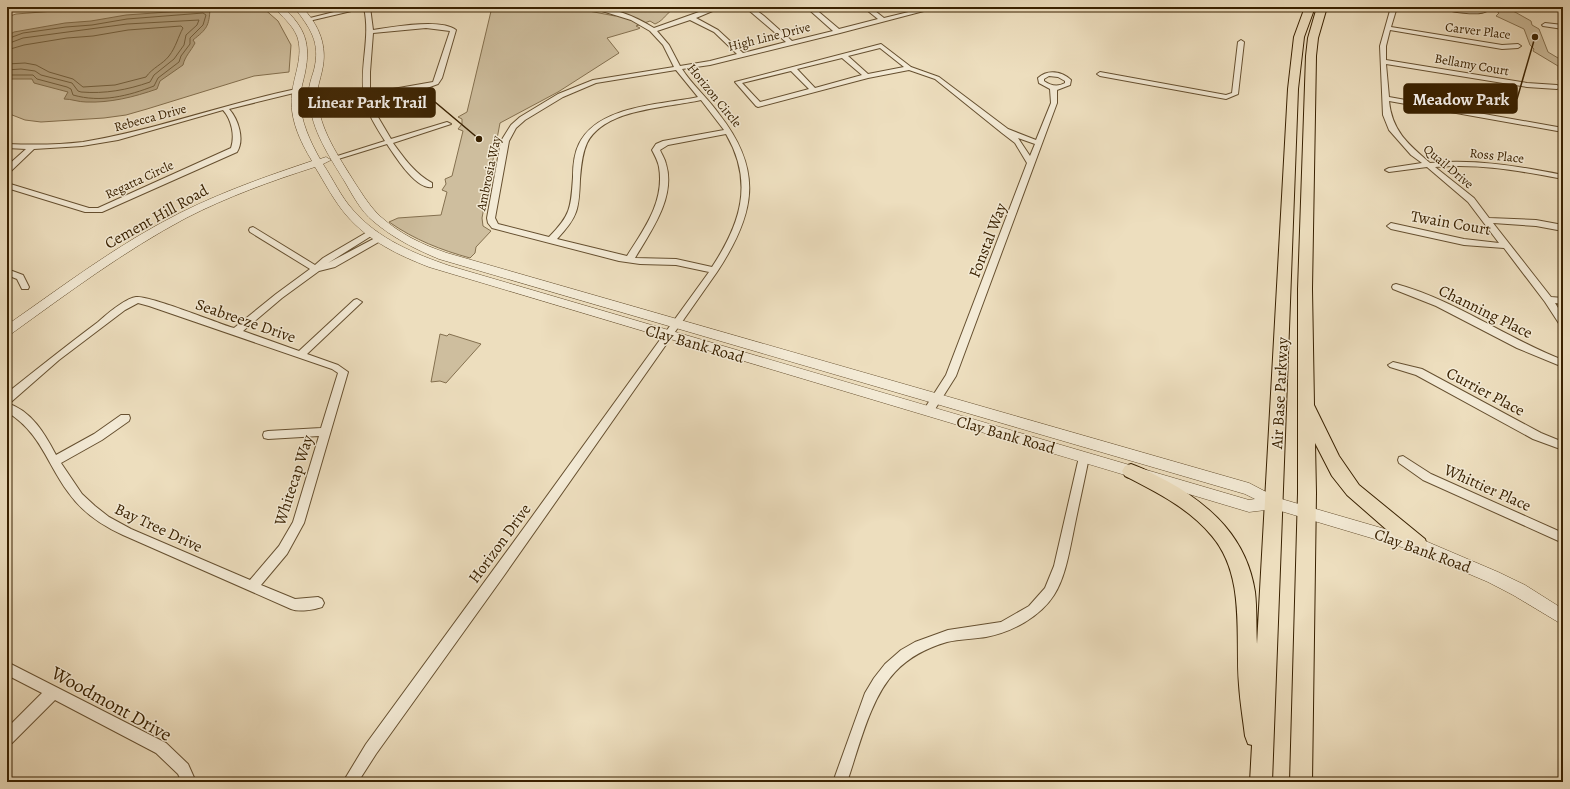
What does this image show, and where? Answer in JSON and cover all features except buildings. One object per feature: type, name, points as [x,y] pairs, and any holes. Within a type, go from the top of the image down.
[{"type":"main road","name":"Air Base Parkway","points":[[1262,780],[1295,54],[1299,35],[1310,7]]},
{"type":"main road","name":"Air Base Parkway","points":[[1301,782],[1306,513],[1305,289],[1311,56],[1313,38],[1322,7]]},
{"type":"main road","points":[[1306,402],[1328,454],[1345,481],[1353,490],[1418,545]]},
{"type":"main road","points":[[1131,471],[1165,488],[1200,511],[1216,527],[1228,543],[1236,558],[1242,577],[1244,592],[1249,686],[1262,780]]},
{"type":"street","name":"Clay Bank Road","points":[[278,7],[292,20],[303,41],[303,62],[296,91],[297,117],[301,132],[318,163],[350,214],[376,236],[415,258],[446,269],[1249,506],[1274,503]]},
{"type":"street","name":"Clay Bank Road","points":[[298,7],[316,30],[320,48],[320,60],[313,89],[315,113],[325,141],[359,197],[377,219],[396,234],[424,249],[443,256],[1249,489],[1274,503],[1418,545],[1519,590],[1563,618]]},
{"type":"street","points":[[308,18],[350,7]]},
{"type":"street","points":[[308,18],[362,7]]},
{"type":"street","points":[[367,7],[370,32],[370,55],[366,78],[367,96],[374,117],[389,141],[417,178],[429,186]]},
{"type":"street","name":"Horizon Circle","points":[[592,7],[605,8],[653,31],[666,45],[677,68],[729,131],[745,167],[746,196],[742,218],[714,270],[676,323]]},
{"type":"street","points":[[653,31],[719,7]]},
{"type":"street","points":[[748,7],[762,16],[791,43]]},
{"type":"street","points":[[809,7],[838,32]]},
{"type":"street","points":[[866,7],[883,20]]},
{"type":"street","name":"High Line Drive","points":[[677,68],[710,63],[838,32],[925,8],[936,7]]},
{"type":"street","name":"Quail Drive","points":[[1394,7],[1383,46],[1387,115],[1392,128],[1414,153],[1471,200],[1548,300],[1563,322]]},
{"type":"street","points":[[1443,7],[1484,11]]},
{"type":"street","points":[[692,18],[716,31],[741,55]]},
{"type":"street","points":[[1545,25],[1563,27]]},
{"type":"street","points":[[367,96],[427,86],[436,83],[439,78],[453,30],[442,27],[402,28],[370,32]]},
{"type":"street","name":"Carver Place","points":[[1387,28],[1502,47],[1518,46]]},
{"type":"street","points":[[1100,74],[1226,97],[1235,94],[1241,42]]},
{"type":"street","points":[[909,68],[867,76],[758,105],[738,82],[881,46],[909,68],[937,78],[1018,142],[1032,163]]},
{"type":"street","points":[[843,55],[867,76]]},
{"type":"street","name":"Bellamy Court","points":[[1383,61],[1527,85],[1557,87]]},
{"type":"street","name":"Ambrosia Way","points":[[677,68],[612,77],[583,85],[530,113],[510,131],[506,139],[491,221],[496,226],[607,255],[630,259],[676,262],[714,270]]},
{"type":"street","points":[[792,68],[814,90]]},
{"type":"street","name":"Fonstal Way","points":[[928,411],[951,376],[1054,103],[1053,87]]},
{"type":"street","name":"Rebecca Drive","points":[[7,146],[31,148],[83,144],[117,138],[162,127],[257,98],[296,91]]},
{"type":"street","points":[[551,240],[574,210],[579,152],[589,135],[608,121],[627,112],[702,98]]},
{"type":"street","points":[[1386,98],[1563,130]]},
{"type":"street","name":"Regatta Circle","points":[[7,184],[88,210],[106,208],[155,184],[234,150],[236,144],[236,125],[225,108]]},
{"type":"street","points":[[335,158],[447,124]]},
{"type":"street","points":[[630,259],[658,210],[664,191],[663,167],[656,150],[657,147],[666,143],[729,131]]},
{"type":"street","points":[[1005,131],[1038,143]]},
{"type":"street","points":[[7,170],[31,148]]},
{"type":"street","name":"Cement Hill Road","points":[[7,331],[116,255],[176,219],[245,188],[335,158]]},
{"type":"street","name":"Ross Place","points":[[1389,170],[1428,165],[1470,163],[1504,166],[1563,177]]},
{"type":"street","points":[[1486,220],[1536,223],[1563,228]]},
{"type":"street","name":"Twain Court","points":[[1391,226],[1464,242],[1506,246]]},
{"type":"street","points":[[253,230],[316,269]]},
{"type":"street","points":[[236,332],[279,296],[316,269],[332,265],[376,236]]},
{"type":"street","points":[[7,272],[20,277],[25,287]]},
{"type":"street","name":"Channing Place","points":[[1396,287],[1420,295],[1563,364]]},
{"type":"street","name":"Seabreeze Drive","points":[[7,399],[56,358],[122,308],[137,300],[151,303],[300,354],[335,367],[343,372]]},
{"type":"street","points":[[1548,300],[1563,301]]},
{"type":"street","points":[[300,354],[358,302]]},
{"type":"street","name":"Horizon Drive","points":[[350,782],[371,749],[676,323]]},
{"type":"street","name":"Currier Place","points":[[1393,365],[1419,372],[1538,436],[1563,446]]},
{"type":"street","name":"Whitecap Way","points":[[252,587],[283,550],[292,536],[302,512],[343,372]]},
{"type":"street","name":"Bay Tree Drive","points":[[7,407],[22,415],[30,423],[70,486],[85,504],[110,524],[295,605],[318,603]]},
{"type":"street","points":[[55,461],[98,437],[125,418]]},
{"type":"street","points":[[268,435],[325,432]]},
{"type":"street","points":[[840,782],[870,698],[879,682],[900,659],[919,646],[930,641],[948,636],[986,631],[1003,627],[1033,610],[1050,591],[1060,566],[1084,457]]},
{"type":"street","name":"Whittier Place","points":[[1403,460],[1427,477],[1563,538]]},
{"type":"street","name":"Woodmont Drive","points":[[7,668],[161,748],[183,769],[189,782]]},
{"type":"street","points":[[7,738],[54,692]]},
{"type":"shaded area","points":[[105,7],[262,7],[278,21],[291,45],[289,72],[254,76],[126,115],[41,122],[25,120],[7,113],[7,17],[16,14]]},
{"type":"shaded area","points":[[492,7],[573,8],[615,16],[624,12],[615,8],[617,7],[677,7],[655,24],[650,21],[636,26],[640,28],[638,29],[607,38],[619,53],[558,92],[500,123],[482,218],[483,226],[491,231],[476,247],[475,253],[470,258],[428,244],[389,222],[398,218],[441,215],[447,192],[442,190],[446,184],[445,179],[452,176],[463,131],[458,129],[462,124],[462,119],[458,117],[467,112]]},
{"type":"shaded area","points":[[1491,7],[1506,7],[1531,21],[1532,25],[1539,29],[1548,52],[1563,61],[1563,82],[1558,80],[1558,66],[1533,51],[1534,49],[1530,45],[1524,29],[1496,16],[1499,13]]},
{"type":"shaded area","points":[[440,334],[447,336],[449,334],[481,344],[446,383],[440,381],[431,382]]},
{"type":"water","points":[[210,9],[208,23],[201,33],[193,40],[195,43],[183,65],[160,81],[157,89],[131,97],[95,102],[83,102],[64,99],[68,92],[34,83],[32,79],[7,79],[7,36],[14,32],[65,23],[91,21],[126,15]]},
{"type":"place","name":"Meadow Park","points":[[1535,37]]},
{"type":"place","name":"Linear Park Trail","points":[[479,139]]}]
